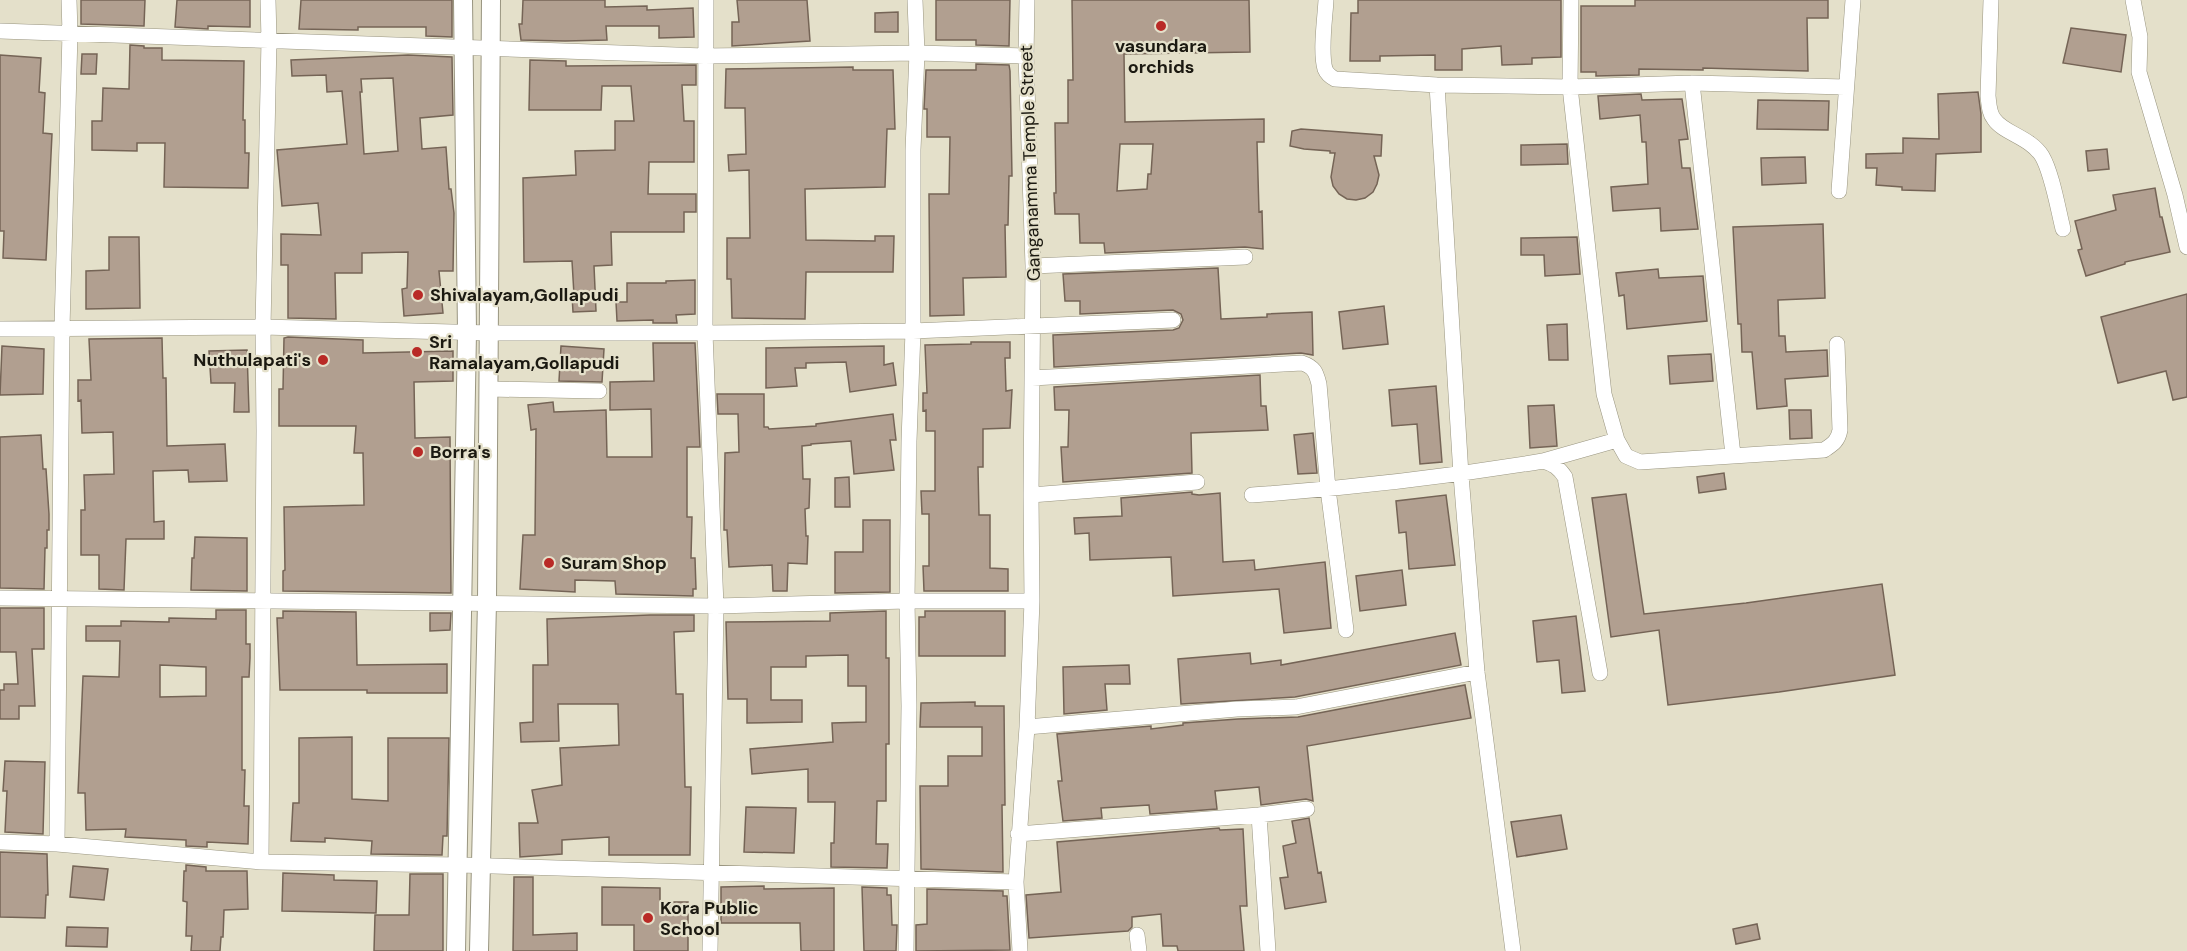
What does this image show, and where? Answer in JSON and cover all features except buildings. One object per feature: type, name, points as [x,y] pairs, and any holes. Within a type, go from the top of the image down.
[{"type":"street","points":[[57,844],[62,328],[69,0]]},
{"type":"street","points":[[261,862],[263,327],[268,0]]},
{"type":"street","points":[[456,951],[467,332],[463,0]]},
{"type":"street","points":[[479,951],[488,602],[491,0]]},
{"type":"street","points":[[706,0],[704,57],[705,333],[716,606],[710,951]]},
{"type":"street","points":[[906,951],[907,601],[913,331],[913,150],[917,53],[915,0]]},
{"type":"street","name":"Ganganamma Temple Street","points":[[1020,951],[1016,882],[1028,727],[1032,601],[1030,495],[1034,327],[1026,56],[1027,0]]},
{"type":"street","points":[[1326,0],[1324,58],[1329,76],[1335,79],[1437,85],[1570,87],[1692,83],[1845,87]]},
{"type":"street","points":[[1571,0],[1570,87],[1604,394],[1617,440],[1626,456],[1640,462],[1824,450],[1839,438],[1840,430],[1837,344]]},
{"type":"street","points":[[1839,191],[1853,0]]},
{"type":"street","points":[[1991,0],[1988,96],[1990,111],[2001,126],[2021,136],[2041,156],[2063,229]]},
{"type":"street","points":[[2133,0],[2140,38],[2139,72],[2175,195],[2187,247]]},
{"type":"street","points":[[0,31],[704,57],[917,53],[1026,56]]},
{"type":"street","points":[[1692,83],[1733,455]]},
{"type":"street","points":[[1437,85],[1461,475],[1477,672],[1513,951]]},
{"type":"street","points":[[1033,266],[1245,258]]},
{"type":"street","points":[[0,329],[263,327],[490,333],[705,333],[913,331],[1173,320]]},
{"type":"street","points":[[1032,378],[1302,363],[1310,366],[1315,371],[1318,384],[1328,489],[1346,630]]},
{"type":"street","points":[[489,389],[599,391]]},
{"type":"street","points":[[1252,495],[1461,475],[1543,461],[1617,440]]},
{"type":"street","points":[[1543,461],[1552,463],[1560,469],[1564,477],[1600,673]]},
{"type":"street","points":[[1030,495],[1197,482]]},
{"type":"street","points":[[0,598],[716,606],[907,601],[1032,601]]},
{"type":"street","points":[[1028,727],[1296,706],[1477,672]]},
{"type":"street","points":[[1018,834],[1258,816],[1307,809]]},
{"type":"street","points":[[1258,816],[1268,951]]},
{"type":"street","points":[[0,842],[57,844],[261,862],[459,865],[1016,882]]},
{"type":"street","points":[[1137,935],[1138,951]]},
{"type":"place","name":"vasundara orchids","points":[[1161,26]]},
{"type":"place","name":"Shivalayam,Gollapudi","points":[[418,295]]},
{"type":"place","name":"Sri Ramalayam,Gollapudi","points":[[417,352]]},
{"type":"place","name":"Nuthulapati's","points":[[323,360]]},
{"type":"place","name":"Borra's","points":[[418,452]]},
{"type":"place","name":"Suram Shop","points":[[549,563]]},
{"type":"place","name":"Kora Public School","points":[[648,918]]}]
